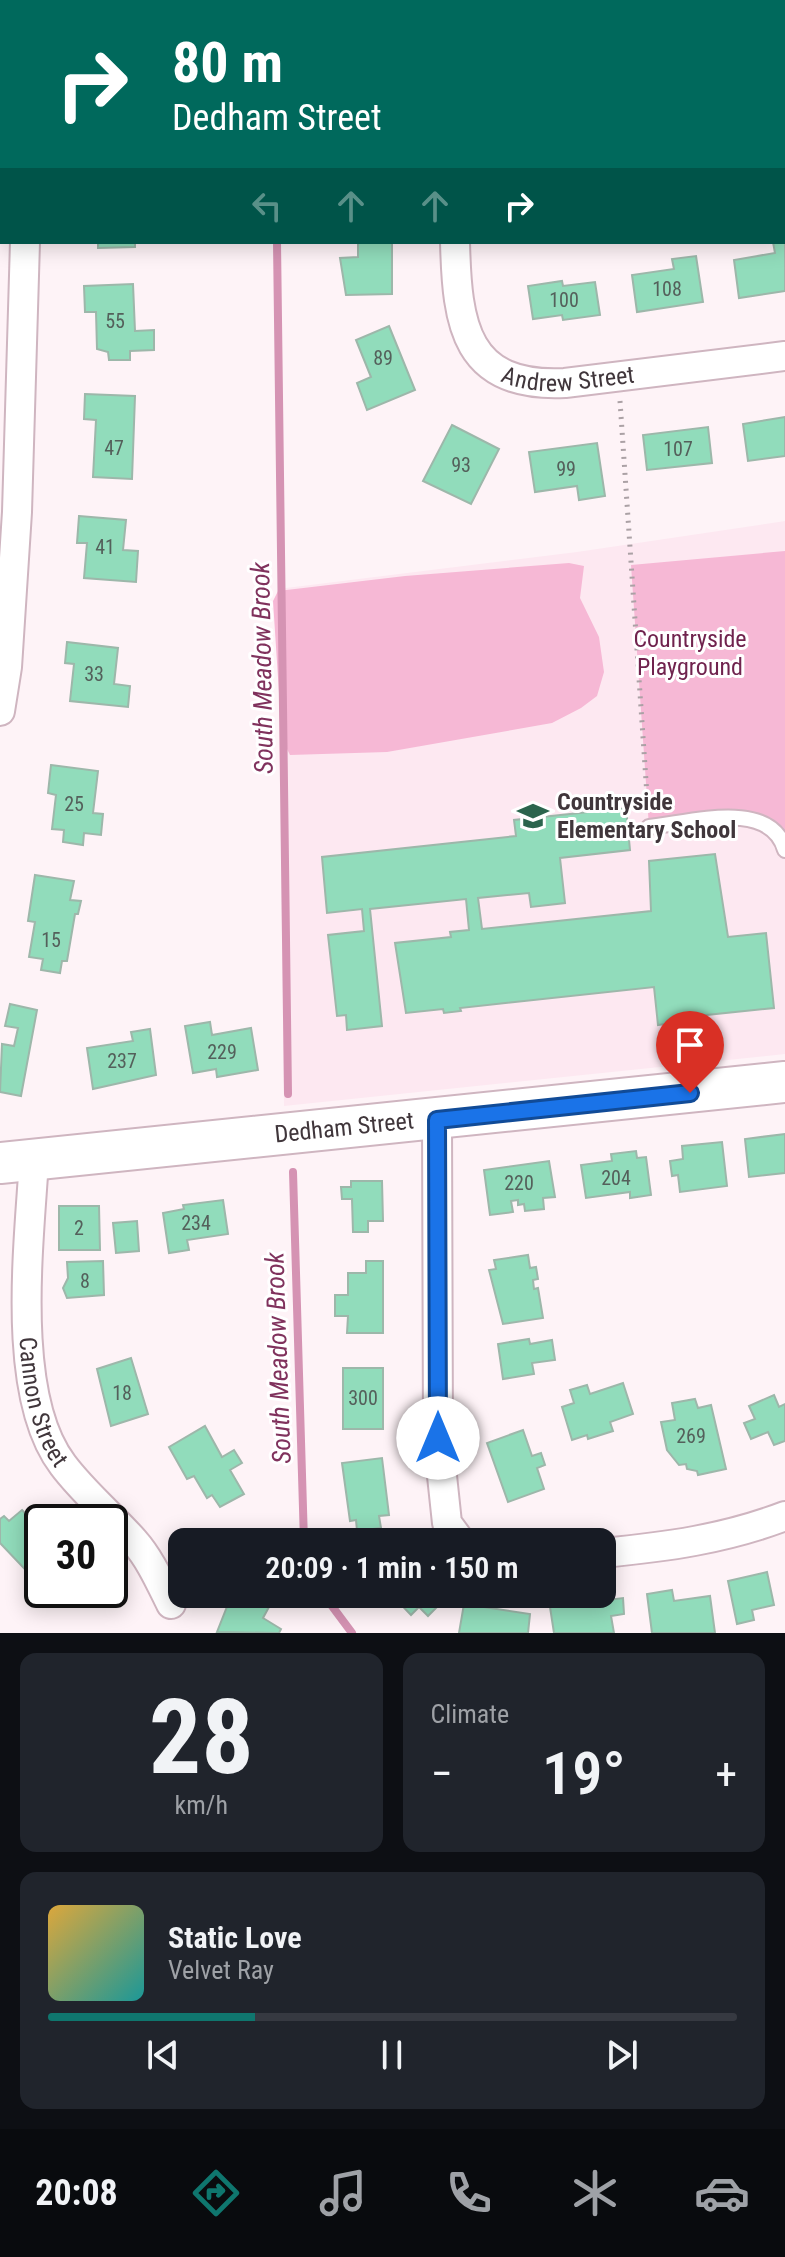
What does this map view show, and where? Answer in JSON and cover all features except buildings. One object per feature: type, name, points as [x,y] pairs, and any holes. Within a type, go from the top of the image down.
[{"type":"main road","name":"Dedham Street","points":[[17,1161],[785,1082]]},
{"type":"street","points":[[0,711],[7,667],[17,512],[25,244]]},
{"type":"street","name":"Andrew Street","points":[[455,244],[460,315],[465,332],[483,361],[511,379],[529,383],[618,376],[785,356]]},
{"type":"street","points":[[437,1120],[438,1438],[447,1523],[451,1528]]},
{"type":"street","name":"Cannon Street","points":[[17,1161],[29,1254],[32,1393],[61,1462],[134,1542],[168,1598]]},
{"type":"street","points":[[616,1552],[690,1544],[747,1531],[785,1516]]},
{"type":"lane","points":[[649,827],[757,818],[776,831],[785,850]]},
{"type":"path","points":[[618,376],[649,827]]},
{"type":"shaded area","name":"Countryside Elementary School","points":[[785,521],[785,1054],[284,1106],[278,589],[577,552]]},
{"type":"green space","name":"Countryside Playground","points":[[785,551],[785,850],[768,823],[649,827],[631,565]]},
{"type":"green space","points":[[569,563],[584,566],[580,598],[599,637],[604,672],[597,696],[581,708],[552,723],[387,752],[290,755],[282,739],[273,601],[278,591],[405,576]]},
{"type":"waterway","name":"South Meadow Brook","points":[[277,244],[288,1094]]},
{"type":"waterway","name":"South Meadow Brook","points":[[293,1172],[304,1528]]},
{"type":"waterway","name":"South Meadow Brook","points":[[333,1608],[352,1633]]},
{"type":"place","name":"Countryside Elementary School","points":[[533,816]]},
{"type":"route","points":[[438,1438],[440,1164],[437,1120],[690,1093]]}]
